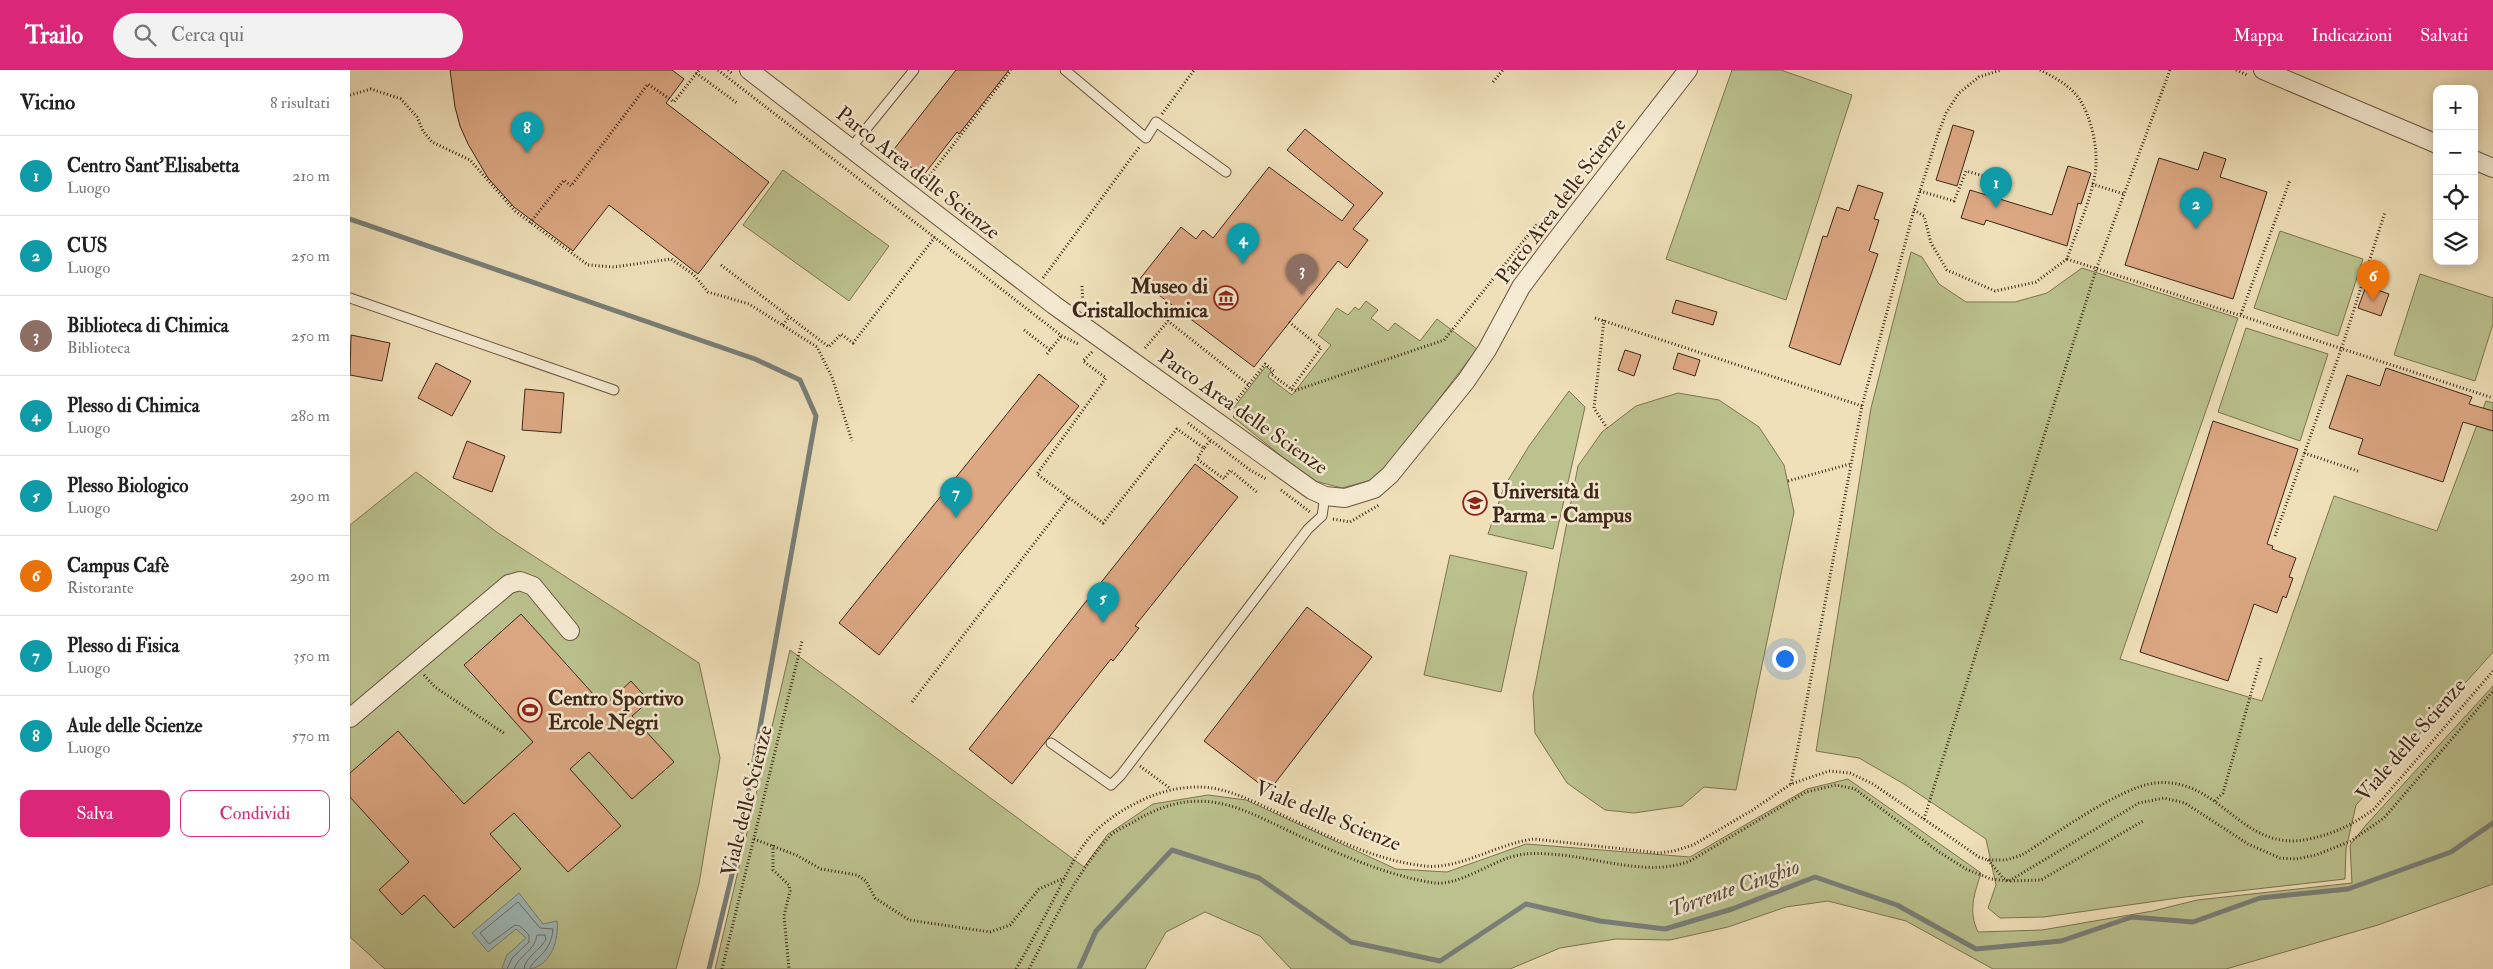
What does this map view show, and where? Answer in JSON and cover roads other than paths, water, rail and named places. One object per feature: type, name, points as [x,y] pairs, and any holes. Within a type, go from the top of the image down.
[{"type":"street","name":"Parco Area delle Scienze","points":[[749,70],[1034,290],[1312,490],[1325,496],[1345,498],[1374,489],[1390,475],[1466,381],[1487,350],[1521,288],[1688,70]]},
{"type":"street","points":[[2262,70],[2433,142]]},
{"type":"street","points":[[350,718],[509,584],[520,581],[533,586],[545,598],[570,631]]},
{"type":"lane","points":[[850,149],[914,70]]},
{"type":"lane","points":[[1065,70],[1146,138],[1156,122],[1226,172]]},
{"type":"lane","points":[[350,298],[614,390]]},
{"type":"lane","points":[[1051,742],[1111,784],[1132,761],[1308,529],[1322,516],[1325,496]]},
{"type":"water","points":[[519,893],[543,924],[557,921],[557,936],[549,957],[538,967],[530,969],[505,969],[502,968],[507,955],[526,938],[516,929],[488,952],[472,933]]},
{"type":"waterway","points":[[350,219],[755,359],[800,380],[816,416],[738,850],[709,969]]},
{"type":"waterway","name":"Torrente Cinghio","points":[[1079,969],[1096,931],[1172,850],[1259,878],[1351,942],[1440,961],[1526,904],[1600,921],[1665,929],[1732,909],[1815,877],[1897,905],[1976,949],[2061,941],[2132,917],[2193,922],[2260,898],[2348,889],[2451,852],[2493,823]]},
{"type":"place","name":"Aule delle Scienze","points":[[527,153]]},
{"type":"place","name":"Centro Sant'Elisabetta","points":[[1996,208]]},
{"type":"place","name":"CUS","points":[[2196,229]]},
{"type":"place","name":"Plesso di Chimica","points":[[1243,264]]},
{"type":"place","name":"Biblioteca di Chimica","points":[[1302,295]]},
{"type":"place","name":"Museo di Cristallochimica","points":[[1226,298]]},
{"type":"place","name":"Campus Cafè","points":[[2373,301]]},
{"type":"place","name":"Università di Parma - Campus","points":[[1475,503]]},
{"type":"place","name":"Plesso di Fisica","points":[[956,518]]},
{"type":"place","name":"Plesso Biologico","points":[[1103,623]]},
{"type":"place","name":"Centro Sportivo Ercole Negri","points":[[530,710]]}]
